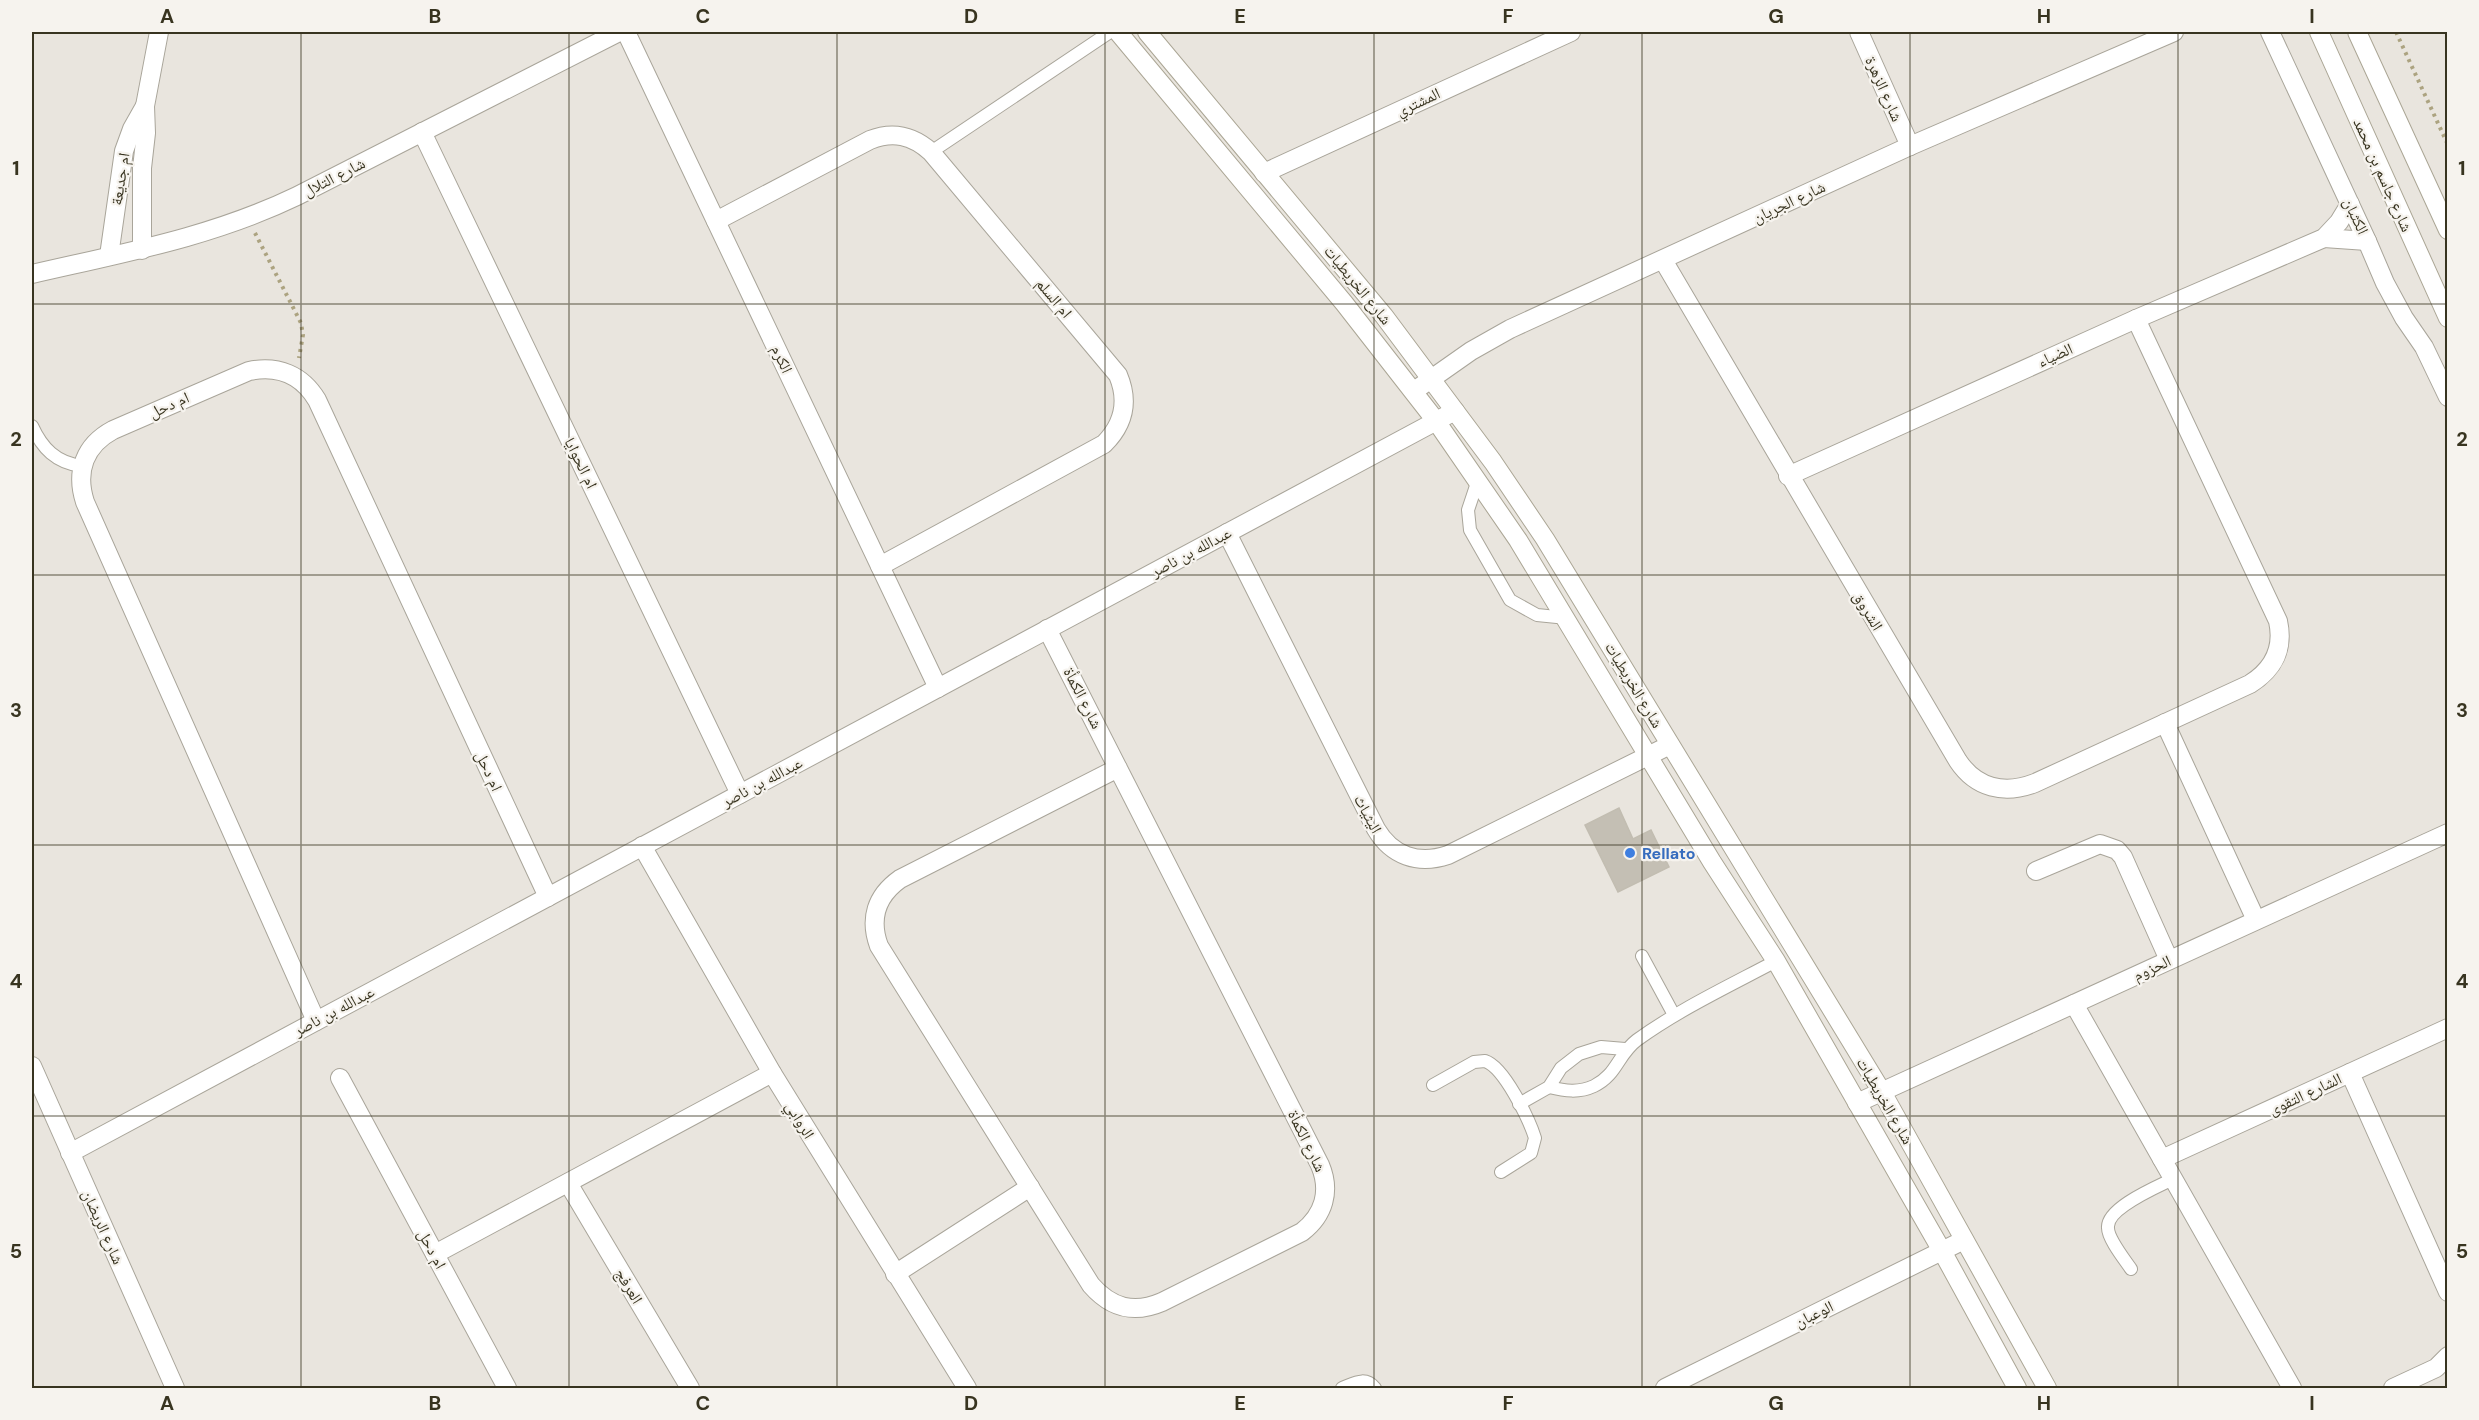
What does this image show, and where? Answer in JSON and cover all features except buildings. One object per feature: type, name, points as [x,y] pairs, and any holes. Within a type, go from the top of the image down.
[{"type":"street","name":"ام جديعة","points":[[142,249],[145,106],[159,32]]},
{"type":"street","name":"شارع التلال","points":[[32,274],[196,236],[248,218],[297,196],[619,32]]},
{"type":"street","name":"الكرم","points":[[626,32],[938,688]]},
{"type":"street","name":"شارع الخريطيات","points":[[1118,32],[1344,303],[1414,391],[1478,480],[1567,618],[1648,756],[1776,961],[1942,1251],[2017,1389]]},
{"type":"street","name":"شارع الخريطيات","points":[[1147,32],[1384,316],[1493,462],[1545,539],[1882,1092],[2047,1389]]},
{"type":"street","name":"المشتري","points":[[1264,173],[1571,32]]},
{"type":"street","name":"شارع الزهرة","points":[[1859,32],[1910,146]]},
{"type":"street","name":"شارع الجريان","points":[[1414,391],[1471,351],[1510,329],[1910,146],[2174,32]]},
{"type":"street","name":"الكثبان","points":[[2270,32],[2385,283],[2404,318],[2424,347],[2448,397]]},
{"type":"street","name":"شارع جاسم بن محمد","points":[[2319,32],[2448,318]]},
{"type":"street","points":[[2358,32],[2448,230]]},
{"type":"street","name":"ام جديعة","points":[[109,256],[124,151],[132,129],[145,106]]},
{"type":"street","name":"ام الحوايا","points":[[422,132],[740,794]]},
{"type":"street","name":"ام السلم","points":[[716,221],[878,136],[907,137],[931,152],[1112,366],[1122,385],[1124,407],[1118,428],[1104,444],[880,566]]},
{"type":"street","name":"الضياء","points":[[1788,476],[2136,319],[2324,238],[2339,222],[2350,204]]},
{"type":"street","name":"الضياء","points":[[2324,238],[2367,241]]},
{"type":"street","name":"الشروق","points":[[1663,260],[1788,476],[1958,761],[1972,778],[1992,788],[2024,787],[2259,678],[2274,663],[2280,642],[2278,621],[2136,319]]},
{"type":"street","name":"ام دحل","points":[[82,466],[93,444],[113,430],[249,371],[269,369],[289,374],[305,384],[317,400],[548,897]]},
{"type":"street","name":"عبدالله بن ناصر","points":[[70,1153],[1455,411]]},
{"type":"street","points":[[82,466],[81,490],[85,502],[316,1020]]},
{"type":"street","name":"اليثياث","points":[[1227,533],[1376,830],[1382,840],[1401,855],[1424,860],[1448,855],[1670,745]]},
{"type":"street","name":"شارع الكمأة","points":[[1047,629],[1118,768],[1320,1165],[1324,1175],[1325,1197],[1317,1217],[1302,1232],[1162,1302],[1140,1309],[1129,1309],[1107,1301],[1091,1285],[879,946],[875,934],[876,909],[889,887],[900,879],[1118,768]]},
{"type":"street","points":[[2165,723],[2256,920]]},
{"type":"street","name":"الحزوم","points":[[1857,1103],[2448,833]]},
{"type":"street","points":[[2036,871],[2100,844],[2117,850],[2123,857],[2169,960]]},
{"type":"street","name":"الروابي","points":[[642,846],[772,1073],[967,1389]]},
{"type":"street","points":[[2074,1004],[2292,1389]]},
{"type":"street","name":"الشارع التقوى","points":[[2162,1159],[2448,1028]]},
{"type":"street","name":"شارع الريضان","points":[[32,1066],[175,1389]]},
{"type":"street","points":[[435,1254],[772,1073]]},
{"type":"street","points":[[2350,1073],[2448,1292]]},
{"type":"street","name":"ام دحل","points":[[340,1078],[507,1389]]},
{"type":"street","name":"العرفج","points":[[568,1183],[690,1389]]},
{"type":"street","points":[[895,1275],[1030,1187]]},
{"type":"street","name":"الوعبان","points":[[1665,1389],[1964,1240]]},
{"type":"street","points":[[2393,1389],[2436,1368],[2448,1356]]},
{"type":"lane","points":[[931,152],[1110,32]]},
{"type":"lane","points":[[32,426],[39,441],[56,457],[72,465],[82,466]]},
{"type":"lane","points":[[1478,480],[1468,510],[1470,530],[1510,600],[1537,615],[1567,618]]},
{"type":"lane","points":[[1642,956],[1674,1015]]},
{"type":"lane","points":[[1549,1087],[1573,1091],[1596,1085],[1614,1070],[1625,1049],[1674,1015],[1776,961]]},
{"type":"lane","points":[[1519,1104],[1549,1087],[1561,1068],[1580,1054],[1601,1047],[1625,1049]]},
{"type":"lane","points":[[1433,1084],[1474,1062],[1485,1060],[1498,1070],[1519,1104],[1533,1133],[1535,1144],[1531,1153],[1501,1172]]},
{"type":"lane","points":[[2131,1269],[2110,1236],[2107,1228],[2111,1217],[2118,1209],[2173,1179]]},
{"type":"lane","points":[[1342,1389],[1361,1380],[1371,1383],[1375,1389]]},
{"type":"path","points":[[2396,32],[2448,145]]},
{"type":"path","points":[[248,218],[301,323],[302,347],[299,358],[289,374]]},
{"type":"place","name":"Rellato","points":[[1630,853]]}]
